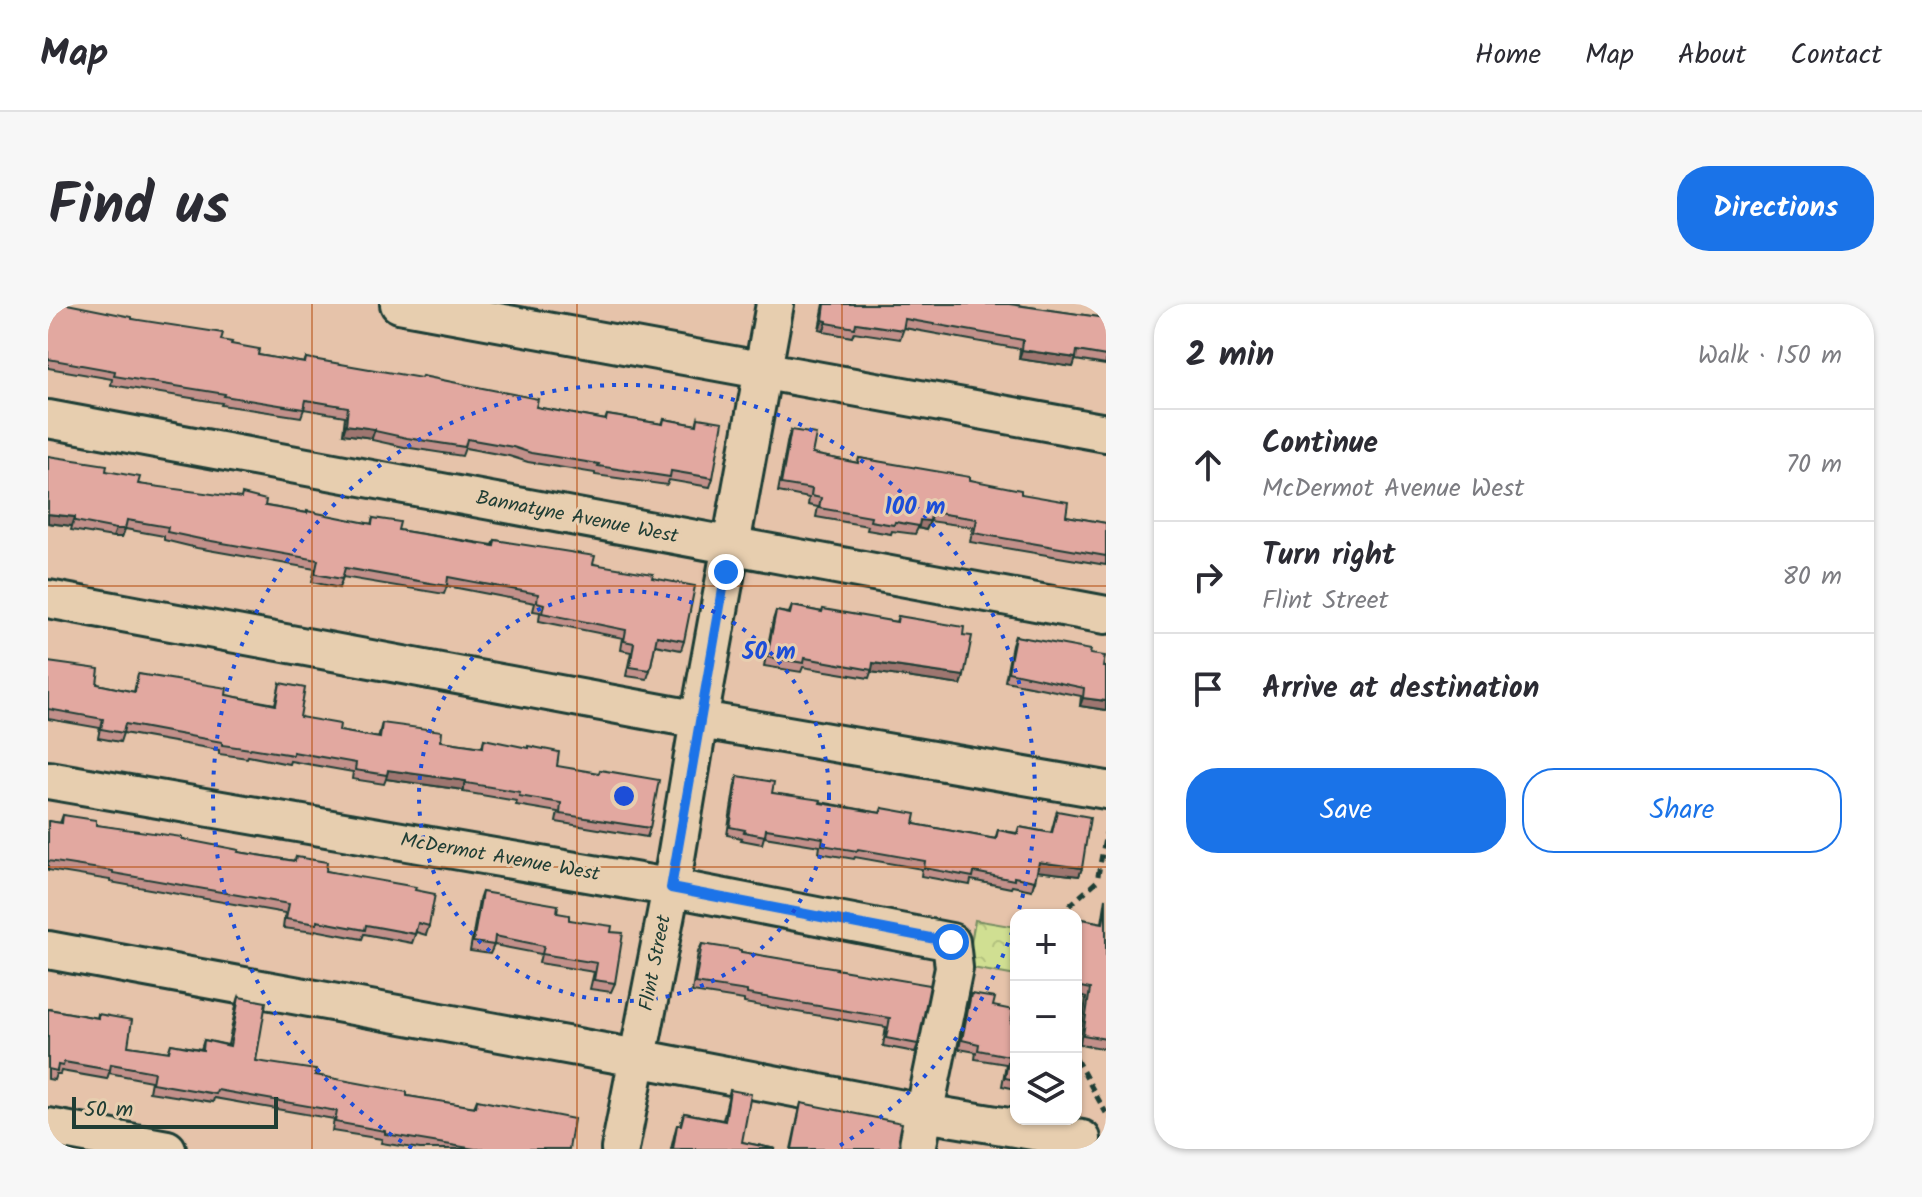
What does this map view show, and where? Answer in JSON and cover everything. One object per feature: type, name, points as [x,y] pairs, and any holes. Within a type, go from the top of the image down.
[{"type":"street","points":[[399,304],[1106,433]]},
{"type":"street","name":"Flint Street","points":[[620,1149],[671,888],[775,304]]},
{"type":"street","name":"Bannatyne Avenue West","points":[[48,419],[1106,615]]},
{"type":"street","points":[[48,599],[699,720],[1106,790]]},
{"type":"street","name":"McDermot Avenue West","points":[[48,780],[671,888],[951,942],[954,968],[924,1113]]},
{"type":"street","points":[[48,950],[924,1113],[1082,1139]]},
{"type":"street","points":[[917,1149],[924,1113]]},
{"type":"street","points":[[48,1127],[167,1149]]},
{"type":"path","points":[[1066,909],[1097,881],[1106,833]]},
{"type":"path","points":[[1082,1070],[1106,1113]]},
{"type":"green space","points":[[975,920],[1010,926],[1010,975],[967,967]]},
{"type":"building","points":[[56,304],[223,333],[221,340],[259,349],[258,355],[305,363],[306,358],[422,376],[538,399],[536,407],[606,420],[607,415],[663,424],[664,419],[697,425],[698,418],[723,422],[713,478],[671,471],[670,477],[598,466],[467,439],[465,447],[407,438],[346,425],[348,407],[306,400],[304,409],[114,376],[115,371],[48,359],[48,311],[54,312]]},
{"type":"building","points":[[825,304],[1009,304],[1106,318],[1106,356],[1077,351],[1076,358],[1022,350],[1023,340],[905,319],[903,330],[856,323],[855,328],[827,323],[823,320]]},
{"type":"building","points":[[791,430],[816,434],[812,454],[858,463],[859,458],[970,477],[970,480],[1021,490],[1021,494],[1068,502],[1066,516],[1106,523],[1106,556],[974,533],[977,519],[931,512],[930,521],[920,520],[919,526],[895,522],[894,525],[870,521],[871,517],[819,508],[821,498],[811,496],[812,489],[781,484]]},
{"type":"building","points":[[48,456],[107,465],[106,471],[140,477],[138,484],[241,498],[242,494],[266,500],[265,506],[372,524],[373,518],[400,522],[398,530],[494,546],[495,540],[595,556],[593,564],[653,574],[652,578],[695,586],[684,641],[657,636],[650,670],[630,667],[634,643],[624,641],[626,630],[542,613],[544,604],[537,602],[538,594],[448,577],[447,586],[345,568],[342,579],[315,574],[318,560],[200,539],[167,532],[168,527],[127,520],[125,529],[116,529],[75,521],[75,517],[48,514]]},
{"type":"building","points":[[792,606],[897,622],[898,616],[964,627],[963,635],[972,636],[964,676],[873,663],[872,670],[805,658],[804,663],[767,657],[776,611],[790,614]]},
{"type":"building","points":[[1015,636],[1091,650],[1090,654],[1105,656],[1106,701],[1083,698],[1084,688],[1008,672]]},
{"type":"building","points":[[48,662],[99,669],[97,684],[135,692],[138,674],[227,688],[226,695],[276,705],[280,683],[305,688],[300,717],[340,724],[339,731],[380,738],[382,723],[442,731],[441,741],[483,747],[484,739],[559,752],[557,766],[659,780],[650,828],[560,814],[561,803],[519,796],[520,792],[466,781],[388,770],[387,775],[355,770],[356,763],[293,752],[293,755],[222,745],[222,742],[125,724],[123,733],[101,729],[103,719],[48,709]]},
{"type":"building","points":[[738,776],[774,782],[772,793],[881,813],[882,808],[916,814],[914,824],[996,839],[998,830],[1018,834],[1019,827],[1052,833],[1057,811],[1090,817],[1082,868],[1039,862],[1035,881],[974,872],[973,877],[924,868],[925,861],[822,845],[823,838],[766,829],[765,836],[744,832],[730,827]]},
{"type":"building","points":[[63,815],[96,820],[96,825],[182,837],[238,852],[295,861],[296,857],[327,862],[326,871],[416,887],[415,890],[435,894],[429,926],[418,923],[415,934],[366,925],[365,930],[286,919],[289,904],[48,861],[48,821],[62,823]]},
{"type":"building","points":[[482,892],[558,905],[557,913],[569,915],[569,920],[612,926],[611,932],[623,933],[615,983],[594,980],[597,963],[542,954],[544,946],[495,936],[494,945],[473,942]]},
{"type":"building","points":[[1106,907],[1106,1039],[1083,1035],[1090,989],[1082,987],[1082,919],[1103,923]]},
{"type":"building","points":[[702,944],[930,985],[918,1044],[886,1038],[890,1018],[695,983]]},
{"type":"building","points":[[971,994],[995,998],[993,1006],[1010,1009],[1010,1079],[1005,1078],[1009,1056],[978,1050],[979,1044],[962,1040]]},
{"type":"building","points":[[239,997],[266,1002],[256,1061],[316,1070],[315,1075],[407,1092],[407,1096],[476,1107],[477,1100],[574,1119],[569,1149],[475,1149],[385,1134],[385,1131],[335,1122],[337,1111],[217,1090],[216,1094],[152,1083],[154,1072],[111,1064],[110,1070],[64,1062],[63,1066],[58,1065],[57,1071],[48,1069],[48,1009],[98,1018],[98,1014],[132,1020],[128,1046],[169,1052],[171,1044],[203,1050],[204,1040],[230,1046]]},
{"type":"building","points":[[730,1090],[751,1094],[742,1142],[776,1149],[673,1149],[677,1125],[681,1125],[684,1113],[725,1121]]},
{"type":"building","points":[[801,1103],[902,1123],[900,1149],[792,1149]]},
{"type":"route","points":[[726,572],[671,888],[951,942]]}]
